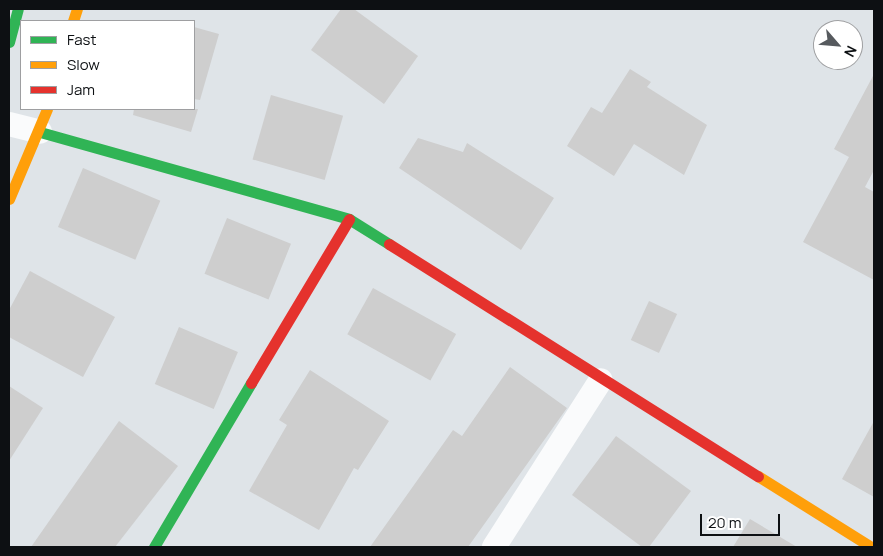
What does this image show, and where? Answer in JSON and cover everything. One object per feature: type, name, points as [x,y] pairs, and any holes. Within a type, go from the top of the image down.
[{"type":"street","points":[[9,42],[18,9]]},
{"type":"street","points":[[9,199],[40,132],[47,110]]},
{"type":"street","points":[[9,124],[349,218],[601,380],[871,547]]},
{"type":"street","points":[[154,547],[349,218]]},
{"type":"street","points":[[494,547],[601,380]]},
{"type":"building","points":[[341,9],[354,9],[418,56],[384,104],[311,50]]},
{"type":"building","points":[[195,27],[219,34],[200,100],[195,99]]},
{"type":"building","points":[[630,69],[651,82],[647,87],[707,125],[684,175],[634,144],[614,176],[567,146],[591,107],[602,113]]},
{"type":"building","points":[[874,74],[874,170],[865,187],[874,192],[874,280],[803,242],[849,157],[834,149]]},
{"type":"building","points":[[271,95],[343,116],[325,180],[253,159]]},
{"type":"building","points":[[198,109],[191,132],[133,115],[134,110]]},
{"type":"building","points":[[418,138],[463,152],[467,143],[554,198],[521,250],[399,168]]},
{"type":"building","points":[[83,168],[160,201],[135,260],[58,227]]},
{"type":"building","points":[[227,218],[291,244],[268,299],[205,274]]},
{"type":"building","points":[[30,271],[115,317],[83,377],[9,337],[9,310]]},
{"type":"building","points":[[373,288],[456,334],[430,380],[347,334]]},
{"type":"building","points":[[649,301],[677,314],[659,353],[631,340]]},
{"type":"building","points":[[179,327],[238,352],[214,409],[155,384]]},
{"type":"building","points":[[510,367],[567,408],[468,547],[370,547],[453,430],[462,436]]},
{"type":"building","points":[[310,370],[389,421],[358,470],[354,468],[319,530],[249,491],[287,425],[279,420]]},
{"type":"building","points":[[9,386],[43,408],[9,461]]},
{"type":"building","points":[[119,421],[178,466],[115,547],[31,547]]},
{"type":"building","points":[[874,421],[874,497],[842,479]]},
{"type":"building","points":[[616,436],[691,491],[649,547],[642,547],[572,495]]},
{"type":"building","points":[[750,519],[797,547],[733,547]]},
{"type":"traffic: fast","points":[[9,42],[18,9]]},
{"type":"traffic: fast","points":[[40,132],[349,219],[389,244]]},
{"type":"traffic: fast","points":[[154,547],[251,383]]},
{"type":"traffic: slow","points":[[73,20],[77,9]]},
{"type":"traffic: slow","points":[[9,199],[47,110]]},
{"type":"traffic: slow","points":[[758,476],[871,547]]},
{"type":"traffic: jam","points":[[251,383],[349,219]]},
{"type":"traffic: jam","points":[[389,244],[758,476]]}]
